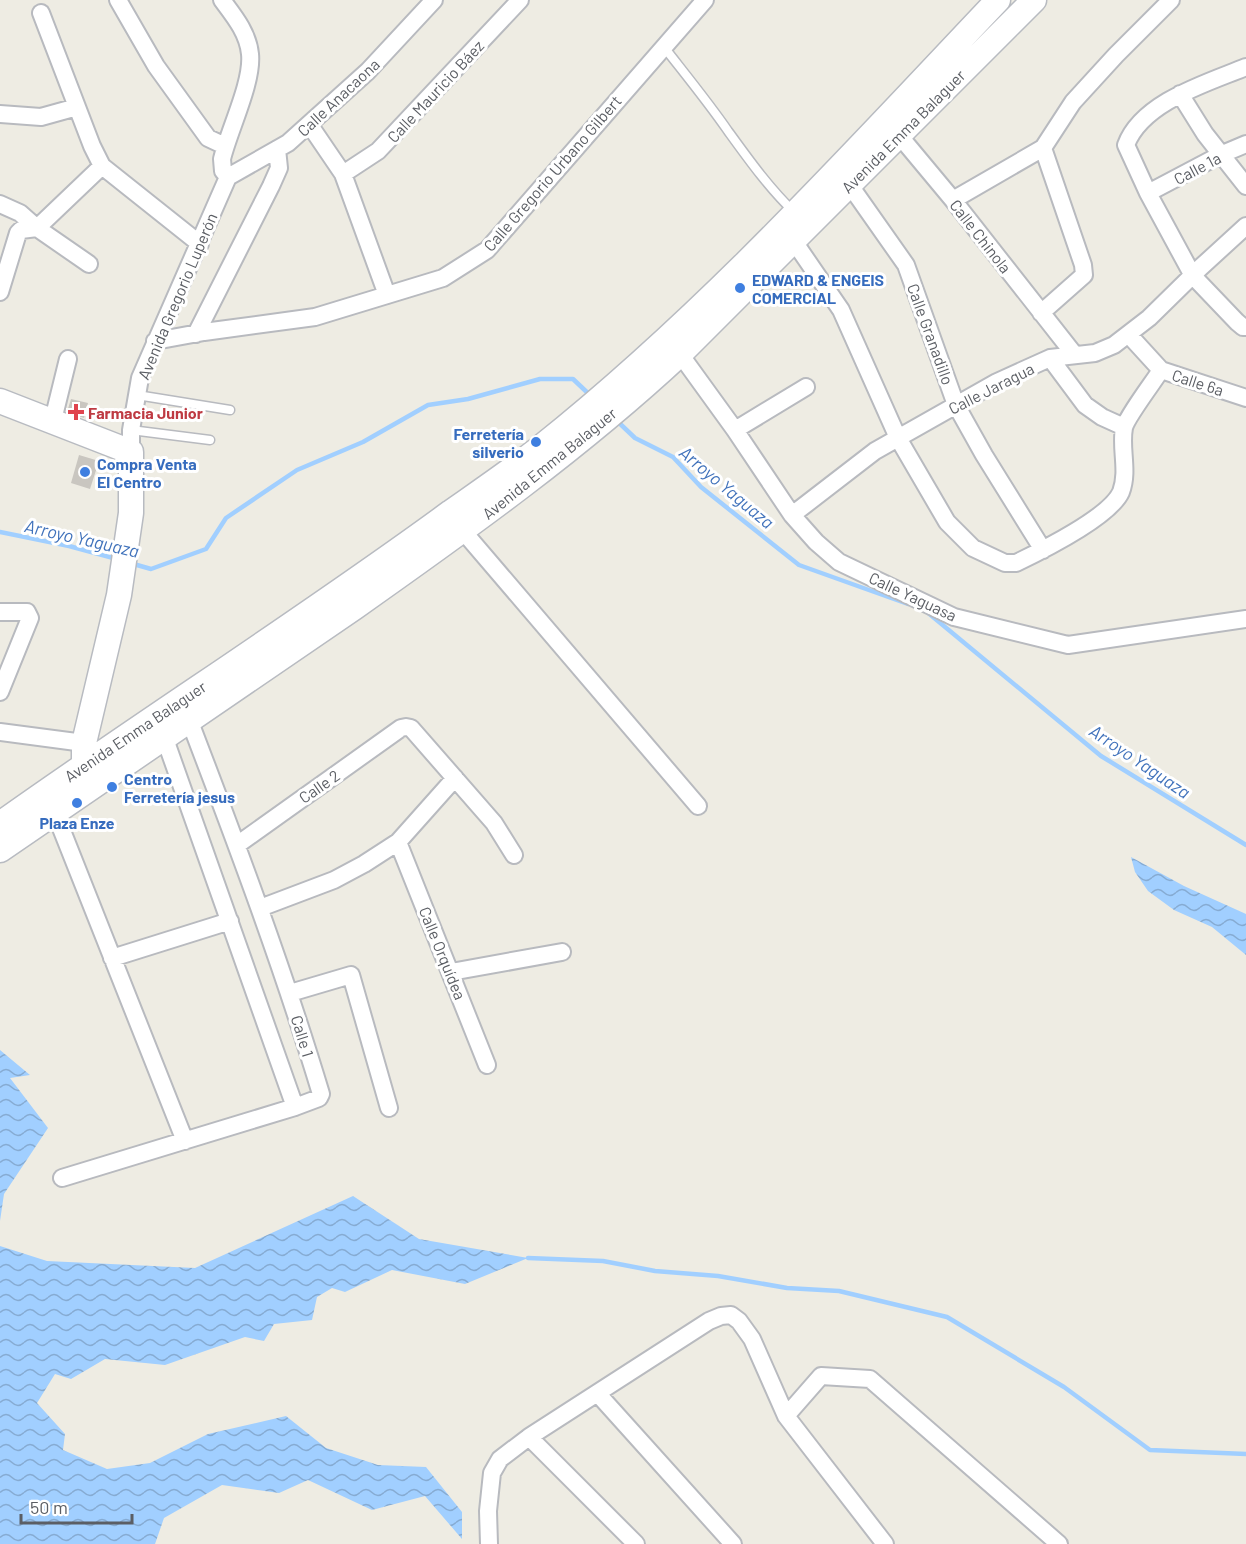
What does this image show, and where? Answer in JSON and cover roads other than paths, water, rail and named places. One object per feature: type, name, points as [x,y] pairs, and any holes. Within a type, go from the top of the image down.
[{"type":"street","points":[[118,0],[156,66],[208,138],[225,146]]},
{"type":"street","points":[[222,0],[240,24],[250,54],[247,81],[222,159],[223,171],[228,177]]},
{"type":"street","name":"Calle Anacaona","points":[[228,177],[288,143],[368,71],[434,0]]},
{"type":"street","name":"Calle Mauricio Báez","points":[[343,174],[378,151],[520,0]]},
{"type":"street","name":"Calle Gregorio Urbano Gilbert","points":[[155,341],[315,317],[442,278],[487,250],[705,0]]},
{"type":"street","name":"Avenida Emma Balaguer","points":[[649,369],[680,354],[849,184],[998,0]]},
{"type":"street","name":"Avenida Emma Balaguer","points":[[0,824],[84,754],[387,572],[463,531],[546,455],[649,369],[795,213],[1034,0]]},
{"type":"street","points":[[953,200],[1043,148],[1073,102],[1116,54],[1171,0]]},
{"type":"street","points":[[41,13],[92,146],[102,166],[200,244]]},
{"type":"street","points":[[1246,67],[1180,94],[1143,120],[1130,135],[1126,145],[1148,193],[1193,276],[1237,322],[1246,327]]},
{"type":"street","points":[[1180,94],[1220,155],[1246,186]]},
{"type":"street","points":[[0,114],[42,117],[77,107]]},
{"type":"street","points":[[309,124],[343,174],[387,295]]},
{"type":"street","name":"Calle Chinola","points":[[893,127],[1074,354]]},
{"type":"street","name":"Calle 1a","points":[[1148,193],[1246,144]]},
{"type":"street","points":[[1041,313],[1084,275],[1083,265],[1043,148]]},
{"type":"street","points":[[196,334],[272,186],[279,168],[277,149]]},
{"type":"street","points":[[0,292],[18,233],[21,230],[37,228],[102,166]]},
{"type":"street","name":"Avenida Gregorio Luperón","points":[[84,754],[118,595],[131,513],[131,441],[140,378],[228,177]]},
{"type":"street","name":"Calle Granadillo","points":[[849,184],[906,266],[956,405],[1043,550]]},
{"type":"street","points":[[0,204],[20,213],[37,228],[89,264]]},
{"type":"street","name":"Calle Jaragua","points":[[792,514],[875,451],[997,382],[1050,358],[1095,353],[1114,345],[1130,334],[1246,226]]},
{"type":"street","points":[[793,240],[841,310],[898,438],[947,522],[973,548],[1005,563],[1016,563],[1086,526],[1116,499],[1121,491],[1124,468],[1124,427],[1161,370]]},
{"type":"street","name":"Calle 6a","points":[[1130,334],[1161,370],[1246,398]]},
{"type":"street","name":"Calle Yaguasa","points":[[680,354],[792,514],[816,542],[839,562],[954,617],[1068,645],[1246,619]]},
{"type":"street","points":[[1050,358],[1085,405],[1102,417],[1124,427]]},
{"type":"street","points":[[53,420],[68,359]]},
{"type":"street","points":[[735,430],[806,387]]},
{"type":"street","points":[[0,401],[53,420],[131,441]]},
{"type":"street","name":"Avenida Emma Balaguer","points":[[0,850],[190,722],[387,572],[546,455]]},
{"type":"street","points":[[463,531],[698,806]]},
{"type":"street","points":[[0,612],[27,612],[30,618],[0,692]]},
{"type":"street","name":"Calle 1","points":[[62,1178],[295,1107],[319,1098],[321,1094],[290,993],[237,844],[190,722]]},
{"type":"street","name":"Calle 2","points":[[237,844],[401,728],[411,728],[455,778]]},
{"type":"street","points":[[0,732],[84,754],[89,789]]},
{"type":"street","points":[[165,739],[295,1107]]},
{"type":"street","points":[[260,908],[334,880],[398,843],[455,778],[494,823],[514,855]]},
{"type":"street","points":[[55,813],[185,1141]]},
{"type":"street","name":"Calle Orquídea","points":[[398,843],[488,1065]]},
{"type":"street","points":[[112,958],[230,921]]},
{"type":"street","points":[[451,972],[562,952]]},
{"type":"street","points":[[290,993],[351,975],[389,1108]]},
{"type":"street","points":[[489,1544],[488,1511],[492,1473],[500,1459],[529,1437],[710,1321],[730,1315],[740,1321],[752,1339],[786,1416],[885,1544]]},
{"type":"street","points":[[786,1416],[821,1376],[870,1379],[1059,1544]]},
{"type":"street","points":[[598,1394],[733,1544]]},
{"type":"street","points":[[529,1437],[636,1544]]},
{"type":"lane","points":[[663,46],[747,158],[779,198],[795,213]]},
{"type":"lane","points":[[137,395],[230,410]]},
{"type":"lane","points":[[131,441],[210,440]]},
{"type":"water","points":[[1131,857],[1184,886],[1246,914],[1246,955],[1212,927],[1174,910],[1148,891],[1135,872]]},
{"type":"water","points":[[0,1050],[30,1075],[10,1078],[48,1128],[4,1194],[0,1221]]},
{"type":"water","points":[[353,1196],[419,1239],[528,1258],[465,1284],[392,1270],[345,1292],[332,1288],[317,1297],[312,1320],[274,1324],[264,1341],[245,1337],[165,1365],[105,1359],[71,1379],[55,1374],[37,1403],[65,1434],[63,1450],[107,1469],[150,1463],[208,1434],[286,1416],[326,1448],[378,1465],[426,1467],[462,1512],[462,1539],[425,1496],[372,1510],[308,1480],[279,1493],[222,1485],[164,1518],[155,1544],[0,1544],[0,1246],[47,1261],[195,1268]]},
{"type":"waterway","name":"Arroyo Yaguaza","points":[[130,563],[151,569],[206,549],[226,518],[297,470],[363,442],[428,405],[468,399],[540,379],[573,379],[592,397]]},
{"type":"waterway","name":"Arroyo Yaguaza","points":[[615,419],[635,438],[673,457],[701,487],[799,565],[908,604]]},
{"type":"waterway","name":"Arroyo Yaguaza","points":[[0,532],[69,546],[117,559]]},
{"type":"waterway","name":"Arroyo Yaguaza","points":[[927,612],[1101,756],[1246,845]]},
{"type":"waterway","points":[[528,1258],[603,1261],[655,1271],[718,1276],[787,1288],[839,1291],[947,1317],[1064,1387],[1150,1450],[1246,1454]]},
{"type":"place","name":"EDWARD & ENGElS COMERCIAL","points":[[740,288]]},
{"type":"place","name":"Farmacia Junior","points":[[76,412]]},
{"type":"place","name":"Ferretería silverio","points":[[536,442]]},
{"type":"place","name":"Compra Venta El Centro","points":[[85,472]]},
{"type":"place","name":"Centro Ferretería jesus","points":[[112,787]]},
{"type":"place","name":"Plaza Enze","points":[[77,803]]}]
